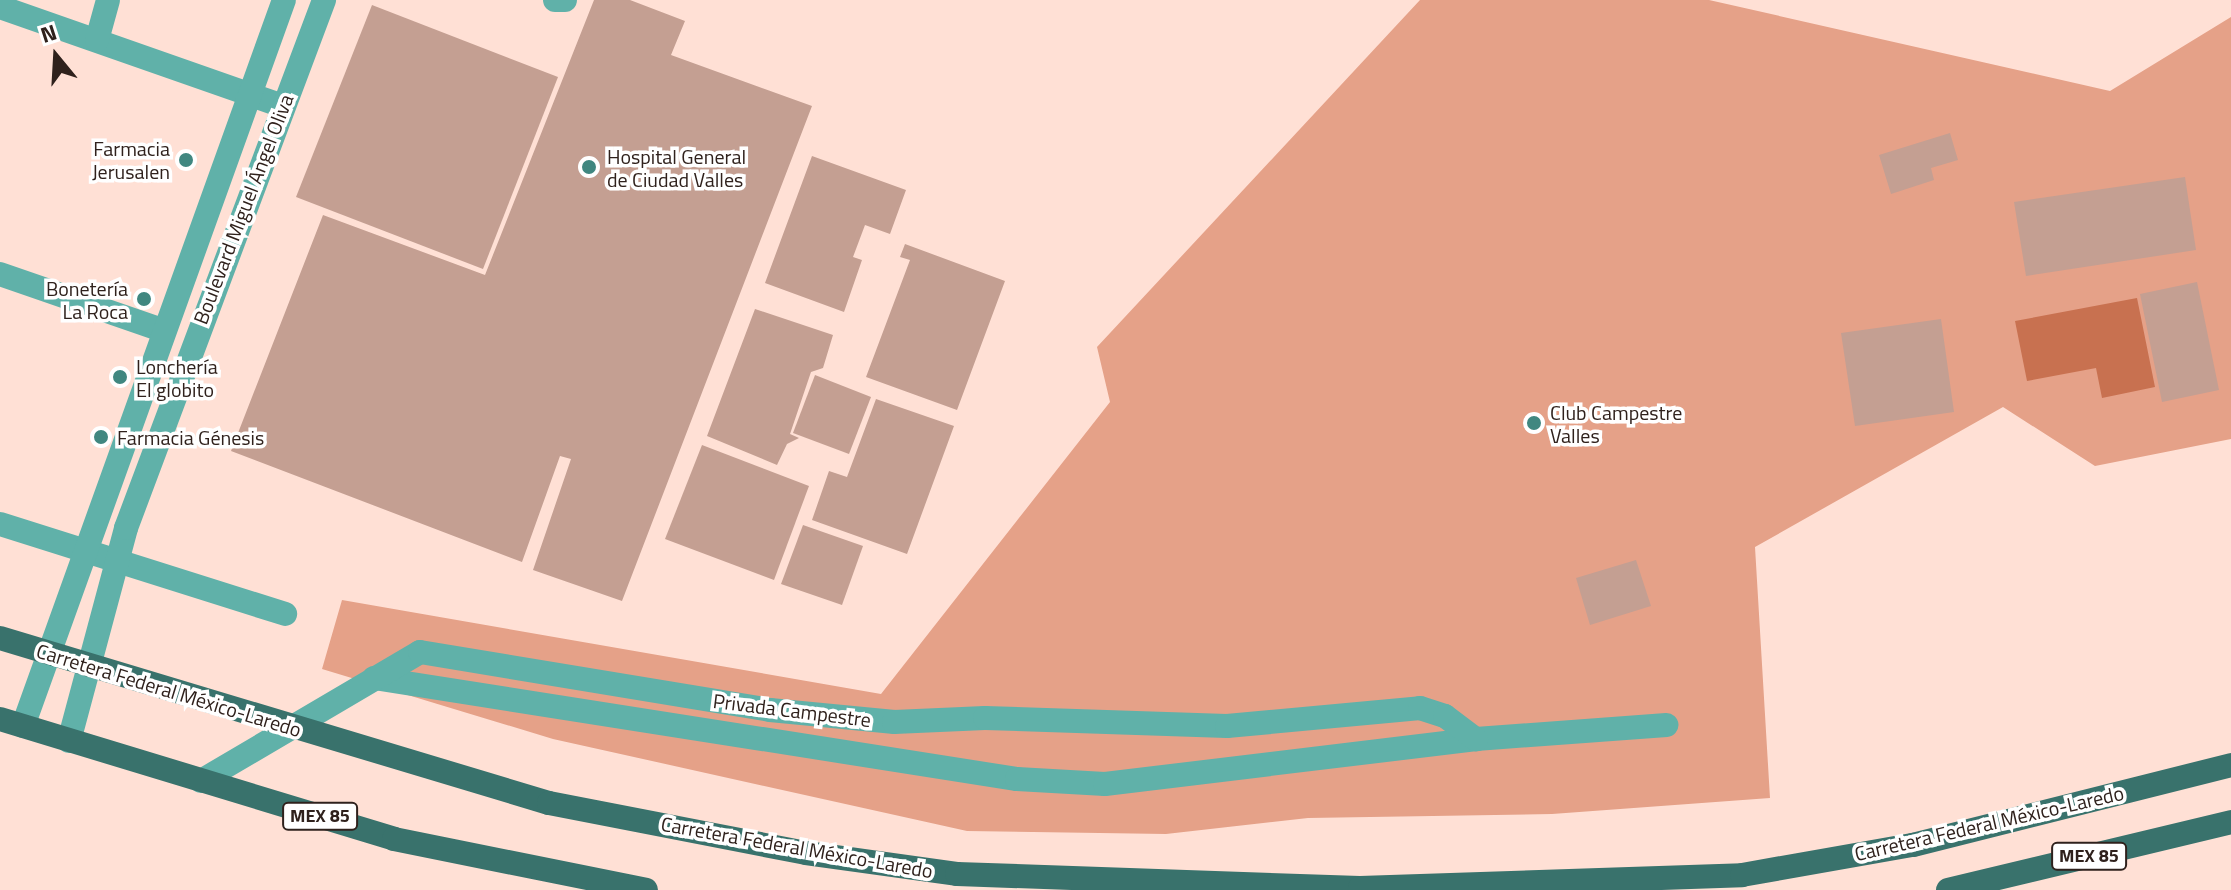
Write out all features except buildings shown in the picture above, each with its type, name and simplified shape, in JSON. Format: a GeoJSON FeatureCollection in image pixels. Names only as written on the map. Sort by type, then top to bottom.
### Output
{"type":"FeatureCollection","features":[{"type":"Feature","properties":{"kind":"main road","name":"Carretera Federal México-Laredo"},"geometry":{"type":"LineString","coordinates":[[0,638],[549,803],[806,853],[957,874],[1360,888],[1742,875],[1913,845],[2231,765]]}},
{"type":"Feature","properties":{"kind":"main road","name":"MEX 85"},"geometry":{"type":"LineString","coordinates":[[11,723],[394,839],[646,890]]}},
{"type":"Feature","properties":{"kind":"main road","name":"MEX 85"},"geometry":{"type":"LineString","coordinates":[[1948,890],[2231,822]]}},
{"type":"Feature","properties":{"kind":"street"},"geometry":{"type":"LineString","coordinates":[[97,40],[108,0]]}},
{"type":"Feature","properties":{"kind":"street","name":"Boulevard Miguel Ángel Oliva"},"geometry":{"type":"LineString","coordinates":[[11,723],[50,654],[83,550],[247,92],[284,0]]}},
{"type":"Feature","properties":{"kind":"street","name":"Boulevard Miguel Ángel Oliva"},"geometry":{"type":"LineString","coordinates":[[69,741],[92,666],[117,562],[324,0]]}},
{"type":"Feature","properties":{"kind":"street"},"geometry":{"type":"LineString","coordinates":[[555,0],[565,0]]}},
{"type":"Feature","properties":{"kind":"street"},"geometry":{"type":"LineString","coordinates":[[0,7],[283,106]]}},
{"type":"Feature","properties":{"kind":"street"},"geometry":{"type":"LineString","coordinates":[[0,274],[162,330]]}},
{"type":"Feature","properties":{"kind":"street"},"geometry":{"type":"LineString","coordinates":[[0,524],[285,614]]}},
{"type":"Feature","properties":{"kind":"street","name":"Privada Campestre"},"geometry":{"type":"LineString","coordinates":[[201,781],[286,725],[420,652],[770,710],[894,722],[985,718],[1227,726],[1420,708],[1445,716],[1476,739]]}},
{"type":"Feature","properties":{"kind":"street"},"geometry":{"type":"LineString","coordinates":[[374,678],[1061,781],[1105,784],[1476,739],[1666,725]]}},
{"type":"Feature","properties":{"kind":"shaded area","name":"Club Campestre Valles"},"geometry":{"type":"Polygon","coordinates":[[[1420,0],[1709,0],[2110,91],[2231,17],[2231,439],[2095,466],[2003,407],[1755,547],[1770,798],[1552,814],[1308,818],[1166,834],[967,831],[553,739],[322,669],[342,600],[881,694],[1110,402],[1097,347],[1420,0]]]}},
{"type":"Feature","properties":{"kind":"shaded area"},"geometry":{"type":"Polygon","coordinates":[[[2137,298],[2155,387],[2102,398],[2096,368],[2027,381],[2015,321],[2137,298]]]}},
{"type":"Feature","properties":{"kind":"place","name":"Farmacia Jerusalen"},"geometry":{"type":"Point","coordinates":[186,160]}},
{"type":"Feature","properties":{"kind":"place","name":"Hospital General de Ciudad Valles"},"geometry":{"type":"Point","coordinates":[589,167]}},
{"type":"Feature","properties":{"kind":"place","name":"Bonetería La Roca"},"geometry":{"type":"Point","coordinates":[144,299]}},
{"type":"Feature","properties":{"kind":"place","name":"Lonchería El globito"},"geometry":{"type":"Point","coordinates":[120,377]}},
{"type":"Feature","properties":{"kind":"place","name":"Club Campestre Valles"},"geometry":{"type":"Point","coordinates":[1534,423]}},
{"type":"Feature","properties":{"kind":"place","name":"Farmacia Génesis"},"geometry":{"type":"Point","coordinates":[101,437]}}]}
